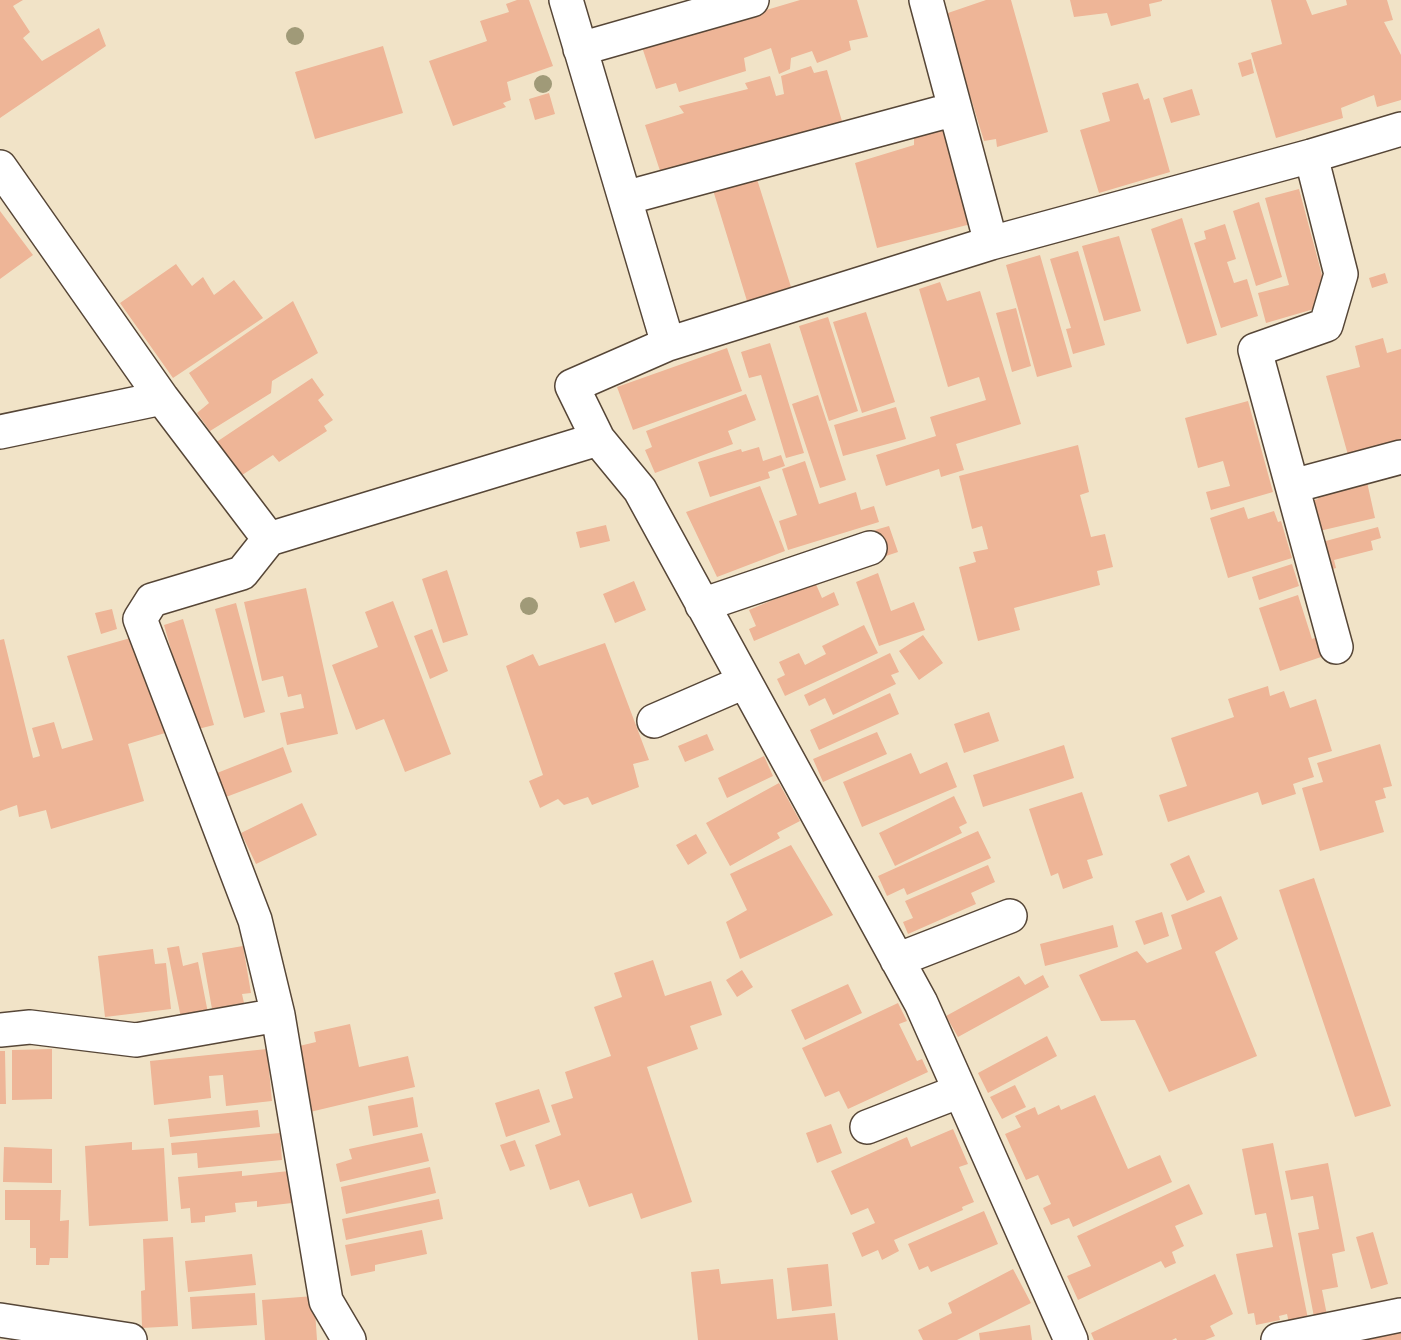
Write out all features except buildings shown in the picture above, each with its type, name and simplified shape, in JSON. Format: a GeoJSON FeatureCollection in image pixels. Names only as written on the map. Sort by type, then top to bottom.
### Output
{"type":"FeatureCollection","features":[{"type":"Feature","properties":{"kind":"street"},"geometry":{"type":"LineString","coordinates":[[566,0],[668,344]]}},
{"type":"Feature","properties":{"kind":"street"},"geometry":{"type":"LineString","coordinates":[[580,49],[752,0]]}},
{"type":"Feature","properties":{"kind":"street"},"geometry":{"type":"LineString","coordinates":[[926,0],[992,243]]}},
{"type":"Feature","properties":{"kind":"street"},"geometry":{"type":"LineString","coordinates":[[625,198],[955,109]]}},
{"type":"Feature","properties":{"kind":"street"},"geometry":{"type":"LineString","coordinates":[[1071,1340],[921,1003],[640,490],[598,440],[572,386],[668,344],[992,243],[1311,156],[1401,129]]}},
{"type":"Feature","properties":{"kind":"street"},"geometry":{"type":"LineString","coordinates":[[1311,156],[1341,273],[1326,325],[1255,350],[1335,647]]}},
{"type":"Feature","properties":{"kind":"street"},"geometry":{"type":"LineString","coordinates":[[0,167],[162,398],[269,539]]}},
{"type":"Feature","properties":{"kind":"street"},"geometry":{"type":"LineString","coordinates":[[0,432],[162,398]]}},
{"type":"Feature","properties":{"kind":"street"},"geometry":{"type":"LineString","coordinates":[[349,1340],[326,1300],[278,1015],[255,920],[140,620],[152,600],[242,573],[269,539],[598,440]]}},
{"type":"Feature","properties":{"kind":"street"},"geometry":{"type":"LineString","coordinates":[[1293,486],[1401,457]]}},
{"type":"Feature","properties":{"kind":"street"},"geometry":{"type":"LineString","coordinates":[[702,605],[870,548]]}},
{"type":"Feature","properties":{"kind":"street"},"geometry":{"type":"LineString","coordinates":[[654,721],[744,682]]}},
{"type":"Feature","properties":{"kind":"street"},"geometry":{"type":"LineString","coordinates":[[897,960],[1010,916]]}},
{"type":"Feature","properties":{"kind":"street"},"geometry":{"type":"LineString","coordinates":[[0,1030],[30,1027],[136,1040],[278,1015]]}},
{"type":"Feature","properties":{"kind":"street"},"geometry":{"type":"LineString","coordinates":[[867,1127],[960,1091]]}},
{"type":"Feature","properties":{"kind":"street"},"geometry":{"type":"LineString","coordinates":[[1278,1340],[1401,1315]]}},
{"type":"Feature","properties":{"kind":"street"},"geometry":{"type":"LineString","coordinates":[[0,1320],[81,1336],[130,1340]]}}]}
